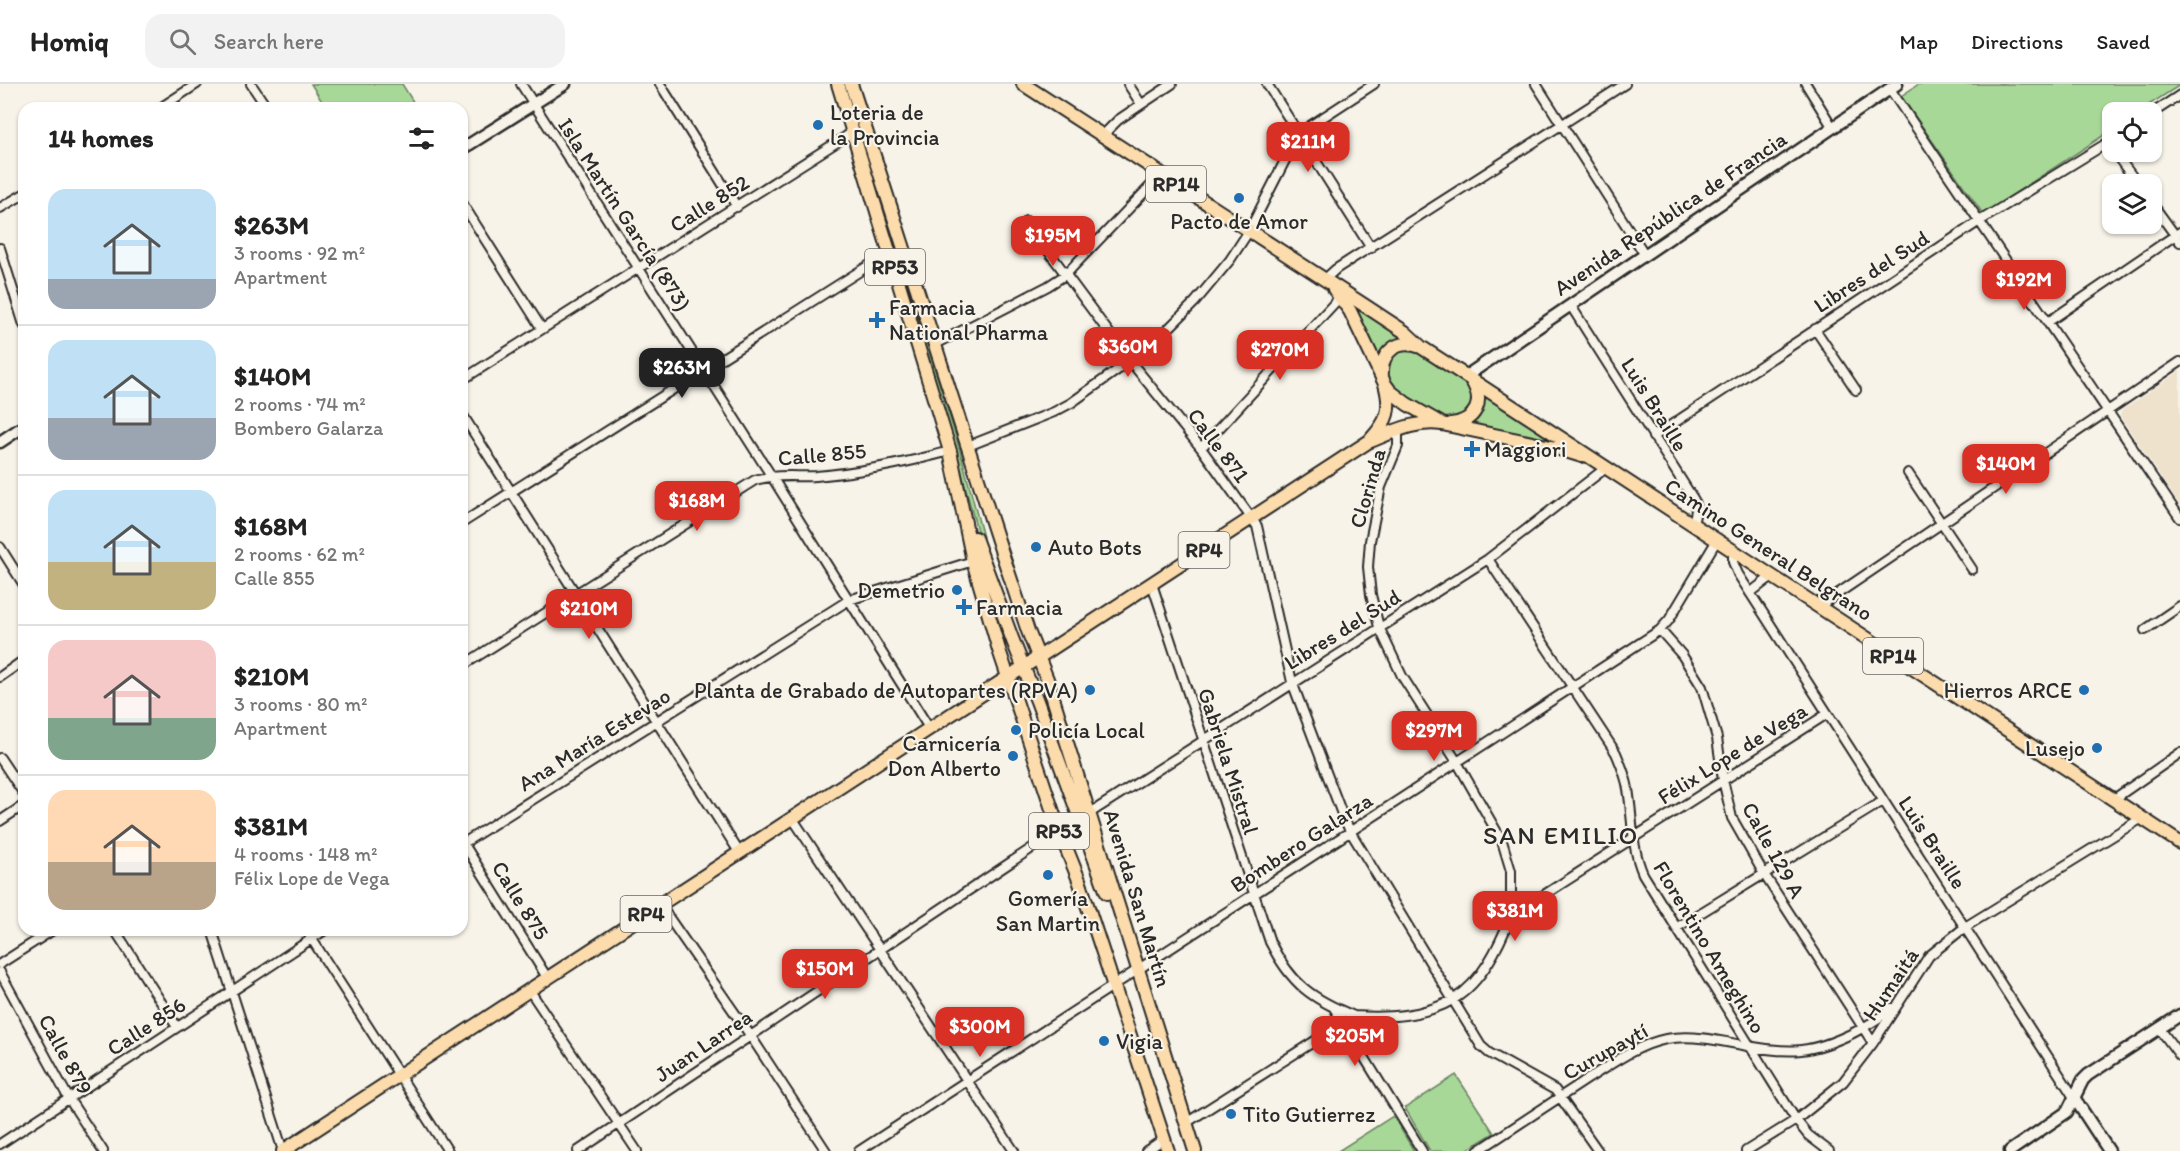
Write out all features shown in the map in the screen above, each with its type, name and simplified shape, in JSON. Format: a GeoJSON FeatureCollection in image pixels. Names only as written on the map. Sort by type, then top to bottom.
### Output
{"type":"FeatureCollection","features":[{"type":"Feature","properties":{"kind":"main road"},"geometry":{"type":"LineString","coordinates":[[468,145],[565,84]]}},
{"type":"Feature","properties":{"kind":"main road","name":"RP53"},"geometry":{"type":"LineString","coordinates":[[838,84],[891,253],[978,548],[1037,701],[1107,894],[1132,949]]}},
{"type":"Feature","properties":{"kind":"main road","name":"RP53"},"geometry":{"type":"LineString","coordinates":[[851,84],[934,345],[1028,631],[1039,658]]}},
{"type":"Feature","properties":{"kind":"main road","name":"Camino General Belgrano"},"geometry":{"type":"LineString","coordinates":[[1023,84],[1405,332],[1421,346],[1469,378],[2180,843]]}},
{"type":"Feature","properties":{"kind":"main road","name":"Avenida República de Francia"},"geometry":{"type":"LineString","coordinates":[[1469,378],[1645,255],[1894,87]]}},
{"type":"Feature","properties":{"kind":"main road","name":"Camino General Belgrano"},"geometry":{"type":"LineString","coordinates":[[1327,282],[1354,319],[1390,391],[1407,404],[1446,424],[1567,451],[1607,467]]}},
{"type":"Feature","properties":{"kind":"main road","name":"RP4"},"geometry":{"type":"LineString","coordinates":[[1368,442],[1384,425],[1386,419],[1388,402],[1383,359],[1390,350],[1404,345],[1421,346]]}},
{"type":"Feature","properties":{"kind":"main road","name":"RP4"},"geometry":{"type":"LineString","coordinates":[[283,1151],[1368,442],[1423,422],[1446,424],[1466,421],[1475,410],[1478,399],[1478,392],[1469,378]]}},
{"type":"Feature","properties":{"kind":"main road"},"geometry":{"type":"LineString","coordinates":[[0,442],[18,430]]}},
{"type":"Feature","properties":{"kind":"main road","name":"RP53"},"geometry":{"type":"LineString","coordinates":[[950,451],[973,561],[1009,677],[1059,830],[1079,880],[1114,984],[1166,1145]]}},
{"type":"Feature","properties":{"kind":"main road","name":"Avenida San Martín"},"geometry":{"type":"LineString","coordinates":[[1039,658],[1195,1151]]}},
{"type":"Feature","properties":{"kind":"main road"},"geometry":{"type":"LineString","coordinates":[[2010,1151],[2061,1118],[2075,1099],[2083,1080],[2180,1015]]}},
{"type":"Feature","properties":{"kind":"main road","name":"Luis Braille"},"geometry":{"type":"LineString","coordinates":[[2075,1099],[2109,1151]]}},
{"type":"Feature","properties":{"kind":"street"},"geometry":{"type":"LineString","coordinates":[[169,102],[197,84]]}},
{"type":"Feature","properties":{"kind":"street"},"geometry":{"type":"LineString","coordinates":[[252,84],[263,102]]}},
{"type":"Feature","properties":{"kind":"street","name":"Isla Martín García (873)"},"geometry":{"type":"LineString","coordinates":[[521,84],[929,728]]}},
{"type":"Feature","properties":{"kind":"street"},"geometry":{"type":"LineString","coordinates":[[660,84],[737,207]]}},
{"type":"Feature","properties":{"kind":"street"},"geometry":{"type":"LineString","coordinates":[[1128,84],[1141,104]]}},
{"type":"Feature","properties":{"kind":"street"},"geometry":{"type":"LineString","coordinates":[[1101,136],[1118,120],[1172,84]]}},
{"type":"Feature","properties":{"kind":"street"},"geometry":{"type":"LineString","coordinates":[[1267,84],[1371,248]]}},
{"type":"Feature","properties":{"kind":"street"},"geometry":{"type":"LineString","coordinates":[[968,446],[1054,412],[1083,395],[1165,332],[1224,268],[1249,231],[1299,133],[1374,84]]}},
{"type":"Feature","properties":{"kind":"street"},"geometry":{"type":"LineString","coordinates":[[1536,84],[1645,255]]}},
{"type":"Feature","properties":{"kind":"street"},"geometry":{"type":"LineString","coordinates":[[1327,282],[1336,269],[1625,84]]}},
{"type":"Feature","properties":{"kind":"street"},"geometry":{"type":"LineString","coordinates":[[1806,84],[1833,128]]}},
{"type":"Feature","properties":{"kind":"street"},"geometry":{"type":"LineString","coordinates":[[1894,87],[1978,222],[2180,518]]}},
{"type":"Feature","properties":{"kind":"street"},"geometry":{"type":"LineString","coordinates":[[2162,107],[2180,95]]}},
{"type":"Feature","properties":{"kind":"street","name":"Calle 852"},"geometry":{"type":"LineString","coordinates":[[468,376],[853,132]]}},
{"type":"Feature","properties":{"kind":"street","name":"Libres del Sud"},"geometry":{"type":"LineString","coordinates":[[1653,437],[1978,222],[2102,151]]}},
{"type":"Feature","properties":{"kind":"street"},"geometry":{"type":"LineString","coordinates":[[934,345],[1065,275],[1161,175]]}},
{"type":"Feature","properties":{"kind":"street"},"geometry":{"type":"LineString","coordinates":[[0,208],[18,198]]}},
{"type":"Feature","properties":{"kind":"street"},"geometry":{"type":"LineString","coordinates":[[468,212],[542,329]]}},
{"type":"Feature","properties":{"kind":"street"},"geometry":{"type":"LineString","coordinates":[[2048,322],[2178,236],[2162,216]]}},
{"type":"Feature","properties":{"kind":"street","name":"Calle 871"},"geometry":{"type":"LineString","coordinates":[[1026,221],[1130,361],[1201,448],[1252,519],[1259,532],[1292,682],[1350,831],[1481,1046],[1489,1053],[1548,1086],[1560,1096]]}},
{"type":"Feature","properties":{"kind":"street"},"geometry":{"type":"LineString","coordinates":[[0,248],[18,305]]}},
{"type":"Feature","properties":{"kind":"street"},"geometry":{"type":"LineString","coordinates":[[468,520],[891,253]]}},
{"type":"Feature","properties":{"kind":"street"},"geometry":{"type":"LineString","coordinates":[[0,284],[10,279]]}},
{"type":"Feature","properties":{"kind":"street"},"geometry":{"type":"LineString","coordinates":[[1201,448],[1340,297]]}},
{"type":"Feature","properties":{"kind":"street","name":"Luis Braille"},"geometry":{"type":"LineString","coordinates":[[1571,306],[1694,500],[1696,510],[1693,525]]}},
{"type":"Feature","properties":{"kind":"street"},"geometry":{"type":"LineString","coordinates":[[1815,329],[1856,390]]}},
{"type":"Feature","properties":{"kind":"street"},"geometry":{"type":"LineString","coordinates":[[1818,607],[2180,362]]}},
{"type":"Feature","properties":{"kind":"street"},"geometry":{"type":"LineString","coordinates":[[468,424],[739,852]]}},
{"type":"Feature","properties":{"kind":"street","name":"Clorinda"},"geometry":{"type":"LineString","coordinates":[[1398,430],[1398,446],[1381,487],[1370,541],[1368,567],[1378,627],[1402,676],[1457,762],[1502,841],[1508,855],[1512,886],[1511,916]]}},
{"type":"Feature","properties":{"kind":"street","name":"Calle 855"},"geometry":{"type":"LineString","coordinates":[[468,662],[755,480],[871,469],[950,451]]}},
{"type":"Feature","properties":{"kind":"street","name":"Libres del Sud"},"geometry":{"type":"LineString","coordinates":[[1089,813],[1488,559],[1607,467]]}},
{"type":"Feature","properties":{"kind":"street"},"geometry":{"type":"LineString","coordinates":[[1908,472],[1972,569]]}},
{"type":"Feature","properties":{"kind":"street","name":"Bombero Galarza"},"geometry":{"type":"LineString","coordinates":[[859,1151],[1660,630],[1669,620],[1717,540]]}},
{"type":"Feature","properties":{"kind":"street"},"geometry":{"type":"LineString","coordinates":[[0,547],[18,576]]}},
{"type":"Feature","properties":{"kind":"street","name":"Luis Braille"},"geometry":{"type":"LineString","coordinates":[[1733,550],[1733,562],[1750,593],[2075,1099]]}},
{"type":"Feature","properties":{"kind":"street","name":"Florentino Ameghino"},"geometry":{"type":"LineString","coordinates":[[1488,559],[1574,686],[1616,753],[1624,773],[1632,838],[1638,865],[1643,874],[1796,1120],[1808,1135],[1829,1151]]}},
{"type":"Feature","properties":{"kind":"street","name":"Ana María Estevao"},"geometry":{"type":"LineString","coordinates":[[468,840],[849,600],[973,561]]}},
{"type":"Feature","properties":{"kind":"street"},"geometry":{"type":"LineString","coordinates":[[1750,593],[1772,576]]}},
{"type":"Feature","properties":{"kind":"street","name":"Gabriela Mistral"},"geometry":{"type":"LineString","coordinates":[[1152,584],[1270,942],[1280,962],[1294,980],[1311,995],[1354,1016]]}},
{"type":"Feature","properties":{"kind":"street"},"geometry":{"type":"LineString","coordinates":[[2145,630],[2180,606]]}},
{"type":"Feature","properties":{"kind":"street","name":"Calle 129 A"},"geometry":{"type":"LineString","coordinates":[[1660,630],[1682,655],[1702,687],[1717,738],[1723,780],[1732,818],[1764,874],[1873,1043]]}},
{"type":"Feature","properties":{"kind":"street"},"geometry":{"type":"LineString","coordinates":[[0,677],[18,664]]}},
{"type":"Feature","properties":{"kind":"street","name":"Félix Lope de Vega"},"geometry":{"type":"LineString","coordinates":[[1511,916],[1827,714]]}},
{"type":"Feature","properties":{"kind":"street"},"geometry":{"type":"LineString","coordinates":[[2114,799],[2180,753]]}},
{"type":"Feature","properties":{"kind":"street"},"geometry":{"type":"LineString","coordinates":[[0,758],[18,785]]}},
{"type":"Feature","properties":{"kind":"street"},"geometry":{"type":"LineString","coordinates":[[1677,928],[1883,801]]}},
{"type":"Feature","properties":{"kind":"street"},"geometry":{"type":"LineString","coordinates":[[0,821],[18,809]]}},
{"type":"Feature","properties":{"kind":"street","name":"Humaitá"},"geometry":{"type":"LineString","coordinates":[[1746,1151],[1796,1120],[1843,1082],[1857,1067],[1929,956],[1965,927],[2142,818]]}},
{"type":"Feature","properties":{"kind":"street"},"geometry":{"type":"LineString","coordinates":[[793,819],[878,950],[1014,1151]]}},
{"type":"Feature","properties":{"kind":"street","name":"Juan Larrea"},"geometry":{"type":"LineString","coordinates":[[578,1151],[1059,830]]}},
{"type":"Feature","properties":{"kind":"street","name":"Calle 875"},"geometry":{"type":"LineString","coordinates":[[468,851],[548,979]]}},
{"type":"Feature","properties":{"kind":"street"},"geometry":{"type":"LineString","coordinates":[[660,905],[750,1035],[826,1151]]}},
{"type":"Feature","properties":{"kind":"street"},"geometry":{"type":"LineString","coordinates":[[1186,1123],[1354,1016],[1383,1018],[1406,1016],[1454,999],[1472,983],[1488,963],[1511,916]]}},
{"type":"Feature","properties":{"kind":"street"},"geometry":{"type":"LineString","coordinates":[[0,964],[44,936]]}},
{"type":"Feature","properties":{"kind":"street"},"geometry":{"type":"LineString","coordinates":[[119,936],[177,1027]]}},
{"type":"Feature","properties":{"kind":"street"},"geometry":{"type":"LineString","coordinates":[[214,936],[283,1151]]}},
{"type":"Feature","properties":{"kind":"street"},"geometry":{"type":"LineString","coordinates":[[310,936],[448,1151]]}},
{"type":"Feature","properties":{"kind":"street"},"geometry":{"type":"LineString","coordinates":[[312,939],[316,936]]}},
{"type":"Feature","properties":{"kind":"street","name":"Calle 856"},"geometry":{"type":"LineString","coordinates":[[0,1144],[312,939]]}},
{"type":"Feature","properties":{"kind":"street","name":"Calle 879"},"geometry":{"type":"LineString","coordinates":[[0,972],[69,1099],[103,1151]]}},
{"type":"Feature","properties":{"kind":"street"},"geometry":{"type":"LineString","coordinates":[[530,991],[637,1151]]}},
{"type":"Feature","properties":{"kind":"street","name":"Curupaytí"},"geometry":{"type":"LineString","coordinates":[[1478,1151],[1560,1096],[1635,1050],[1656,1041],[1680,1037],[1697,1038],[1779,1051],[1808,1050],[1833,1042],[1862,1028],[1897,1003]]}},
{"type":"Feature","properties":{"kind":"street"},"geometry":{"type":"LineString","coordinates":[[1334,1008],[1422,1151]]}},
{"type":"Feature","properties":{"kind":"street"},"geometry":{"type":"LineString","coordinates":[[2160,1029],[2180,1056]]}},
{"type":"Feature","properties":{"kind":"street"},"geometry":{"type":"LineString","coordinates":[[1560,1096],[1598,1151]]}},
{"type":"Feature","properties":{"kind":"street"},"geometry":{"type":"LineString","coordinates":[[1146,1151],[1166,1145]]}},
{"type":"Feature","properties":{"kind":"shaded area"},"geometry":{"type":"Polygon","coordinates":[[[2180,371],[2180,506],[2120,416],[2122,410],[2180,371]]]}},
{"type":"Feature","properties":{"kind":"green space"},"geometry":{"type":"Polygon","coordinates":[[[311,84],[402,84],[413,102],[322,102],[311,84]]]}},
{"type":"Feature","properties":{"kind":"green space"},"geometry":{"type":"Polygon","coordinates":[[[841,84],[846,84],[861,130],[959,447],[983,537],[982,542],[980,542],[956,451],[841,84]]]}},
{"type":"Feature","properties":{"kind":"green space"},"geometry":{"type":"Polygon","coordinates":[[[1919,84],[2180,84],[2154,102],[2102,102],[2102,137],[1983,214],[1901,96],[1919,84]]]}},
{"type":"Feature","properties":{"kind":"green space"},"geometry":{"type":"Polygon","coordinates":[[[1358,307],[1404,338],[1381,359],[1356,312],[1355,309],[1358,307]]]}},
{"type":"Feature","properties":{"kind":"green space"},"geometry":{"type":"Polygon","coordinates":[[[1413,350],[1469,384],[1473,389],[1471,408],[1454,421],[1420,407],[1397,390],[1386,371],[1389,361],[1400,352],[1413,350]]]}},
{"type":"Feature","properties":{"kind":"green space"},"geometry":{"type":"Polygon","coordinates":[[[1483,393],[1547,437],[1544,441],[1466,425],[1483,393]]]}},
{"type":"Feature","properties":{"kind":"green space"},"geometry":{"type":"Polygon","coordinates":[[[1456,1075],[1494,1133],[1465,1151],[1430,1151],[1405,1108],[1456,1075]]]}},
{"type":"Feature","properties":{"kind":"green space"},"geometry":{"type":"Polygon","coordinates":[[[1393,1116],[1414,1151],[1338,1151],[1393,1116]]]}},
{"type":"Feature","properties":{"kind":"place","name":"Loteria de la Provincia"},"geometry":{"type":"Point","coordinates":[818,125]}},
{"type":"Feature","properties":{"kind":"place","name":"Pacto de Amor"},"geometry":{"type":"Point","coordinates":[1239,198]}},
{"type":"Feature","properties":{"kind":"place","name":"Farmacia National Pharma"},"geometry":{"type":"Point","coordinates":[877,320]}},
{"type":"Feature","properties":{"kind":"place","name":"Maggiori"},"geometry":{"type":"Point","coordinates":[1472,449]}},
{"type":"Feature","properties":{"kind":"place","name":"Auto Bots"},"geometry":{"type":"Point","coordinates":[1036,547]}},
{"type":"Feature","properties":{"kind":"place","name":"Demetrio"},"geometry":{"type":"Point","coordinates":[957,590]}},
{"type":"Feature","properties":{"kind":"place","name":"Farmacia"},"geometry":{"type":"Point","coordinates":[964,607]}},
{"type":"Feature","properties":{"kind":"place","name":"Planta de Grabado de Autopartes (RPVA)"},"geometry":{"type":"Point","coordinates":[1090,690]}},
{"type":"Feature","properties":{"kind":"place","name":"Hierros ARCE"},"geometry":{"type":"Point","coordinates":[2084,690]}},
{"type":"Feature","properties":{"kind":"place","name":"Policía Local"},"geometry":{"type":"Point","coordinates":[1016,730]}},
{"type":"Feature","properties":{"kind":"place","name":"Lusejo"},"geometry":{"type":"Point","coordinates":[2097,748]}},
{"type":"Feature","properties":{"kind":"place","name":"Carnicería Don Alberto"},"geometry":{"type":"Point","coordinates":[1013,756]}},
{"type":"Feature","properties":{"kind":"place","name":"Gomería San Martin"},"geometry":{"type":"Point","coordinates":[1048,875]}},
{"type":"Feature","properties":{"kind":"place","name":"Vigia"},"geometry":{"type":"Point","coordinates":[1104,1041]}},
{"type":"Feature","properties":{"kind":"place","name":"Tito Gutierrez"},"geometry":{"type":"Point","coordinates":[1231,1114]}},
{"type":"Feature","properties":{"kind":"district","name":"SAN EMILIO"},"geometry":{"type":"Point","coordinates":[1561,835]}}]}
